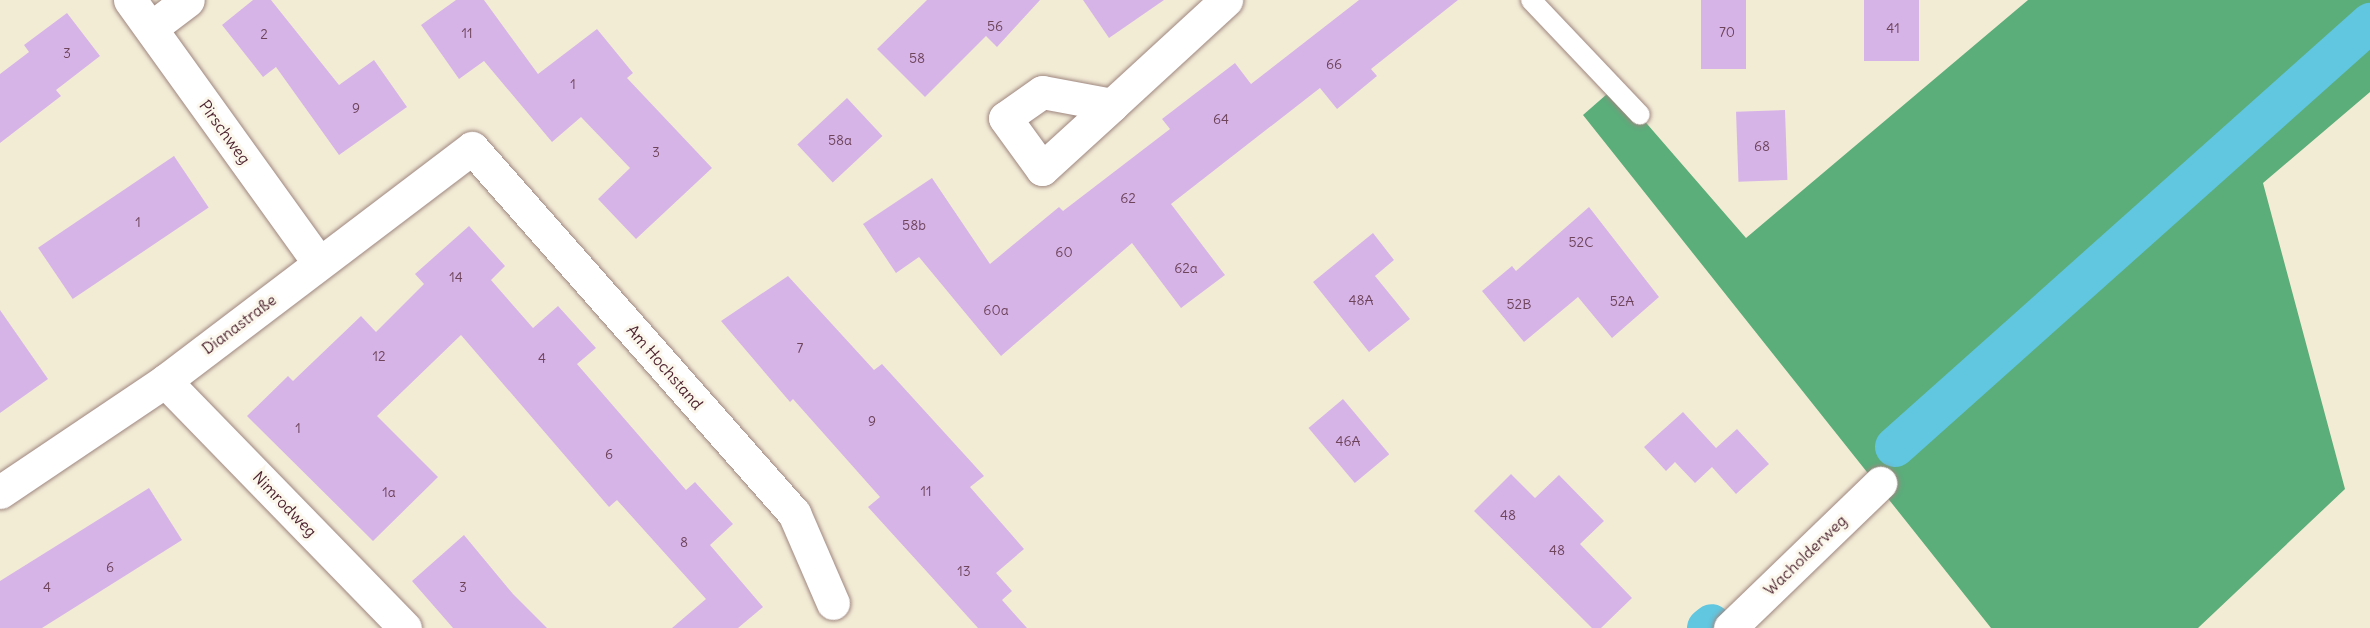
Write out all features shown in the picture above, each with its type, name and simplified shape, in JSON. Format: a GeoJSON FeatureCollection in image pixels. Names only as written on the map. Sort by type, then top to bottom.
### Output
{"type":"FeatureCollection","features":[{"type":"Feature","properties":{"kind":"street","name":"Pirschweg"},"geometry":{"type":"LineString","coordinates":[[130,0],[319,263]]}},
{"type":"Feature","properties":{"kind":"street"},"geometry":{"type":"LineString","coordinates":[[151,28],[188,0]]}},
{"type":"Feature","properties":{"kind":"street"},"geometry":{"type":"LineString","coordinates":[[1112,105],[1226,0]]}},
{"type":"Feature","properties":{"kind":"street","name":"Dianastraße"},"geometry":{"type":"LineString","coordinates":[[0,492],[165,381],[472,148]]}},
{"type":"Feature","properties":{"kind":"street","name":"Am Hochstand"},"geometry":{"type":"LineString","coordinates":[[472,148],[794,513],[833,603]]}},
{"type":"Feature","properties":{"kind":"street","name":"Nimrodweg"},"geometry":{"type":"LineString","coordinates":[[165,381],[405,628]]}},
{"type":"Feature","properties":{"kind":"street","name":"Wacholderweg"},"geometry":{"type":"LineString","coordinates":[[1730,628],[1880,483]]}},
{"type":"Feature","properties":{"kind":"lane"},"geometry":{"type":"LineString","coordinates":[[1531,0],[1640,115]]}},
{"type":"Feature","properties":{"kind":"green space"},"geometry":{"type":"Polygon","coordinates":[[[2028,0],[2370,0],[2370,92],[2263,183],[2345,489],[2198,628],[1991,628],[1583,115],[1615,87],[1746,238],[2028,0]]]}},
{"type":"Feature","properties":{"kind":"building"},"geometry":{"type":"Polygon","coordinates":[[[253,0],[271,0],[339,85],[374,60],[407,107],[339,155],[276,67],[263,77],[222,25],[253,0]]]}},
{"type":"Feature","properties":{"kind":"building"},"geometry":{"type":"Polygon","coordinates":[[[456,0],[484,0],[538,74],[597,29],[633,73],[627,78],[712,168],[636,239],[598,199],[630,168],[581,117],[552,142],[484,61],[459,79],[421,25],[456,0]]]}},
{"type":"Feature","properties":{"kind":"building"},"geometry":{"type":"Polygon","coordinates":[[[927,0],[1040,0],[997,47],[986,36],[925,97],[877,49],[927,0]]]}},
{"type":"Feature","properties":{"kind":"building"},"geometry":{"type":"Polygon","coordinates":[[[1083,0],[1164,0],[1109,38],[1083,0]]]}},
{"type":"Feature","properties":{"kind":"building"},"geometry":{"type":"Polygon","coordinates":[[[1359,0],[1458,0],[1371,69],[1377,76],[1337,109],[1320,88],[1171,204],[1225,275],[1181,308],[1132,243],[1001,356],[919,257],[896,273],[863,224],[932,178],[990,264],[1059,207],[1063,211],[1170,129],[1162,119],[1235,63],[1251,84],[1359,0]]]}},
{"type":"Feature","properties":{"kind":"building"},"geometry":{"type":"Polygon","coordinates":[[[1701,0],[1746,0],[1746,69],[1701,69],[1701,0]]]}},
{"type":"Feature","properties":{"kind":"building"},"geometry":{"type":"Polygon","coordinates":[[[1864,0],[1919,0],[1919,61],[1864,61],[1864,0]]]}},
{"type":"Feature","properties":{"kind":"building"},"geometry":{"type":"Polygon","coordinates":[[[67,13],[100,56],[56,90],[61,96],[0,143],[0,74],[29,52],[24,45],[67,13]]]}},
{"type":"Feature","properties":{"kind":"building"},"geometry":{"type":"Polygon","coordinates":[[[847,98],[882,136],[833,182],[797,144],[847,98]]]}},
{"type":"Feature","properties":{"kind":"building"},"geometry":{"type":"Polygon","coordinates":[[[1785,110],[1787,180],[1738,182],[1736,112],[1785,110]]]}},
{"type":"Feature","properties":{"kind":"building"},"geometry":{"type":"Polygon","coordinates":[[[174,156],[209,207],[73,299],[38,248],[174,156]]]}},
{"type":"Feature","properties":{"kind":"building"},"geometry":{"type":"Polygon","coordinates":[[[1589,207],[1659,297],[1612,338],[1578,297],[1524,342],[1482,291],[1512,266],[1516,271],[1589,207]]]}},
{"type":"Feature","properties":{"kind":"building"},"geometry":{"type":"Polygon","coordinates":[[[469,226],[505,266],[491,280],[533,328],[558,306],[596,348],[577,364],[686,490],[695,482],[733,524],[710,545],[763,607],[738,628],[672,628],[706,599],[617,500],[609,507],[461,335],[377,416],[438,477],[373,541],[247,416],[288,376],[293,381],[361,316],[376,332],[424,284],[415,274],[469,226]]]}},
{"type":"Feature","properties":{"kind":"building"},"geometry":{"type":"Polygon","coordinates":[[[1373,233],[1394,260],[1375,276],[1410,319],[1369,352],[1313,282],[1373,233]]]}},
{"type":"Feature","properties":{"kind":"building"},"geometry":{"type":"Polygon","coordinates":[[[788,276],[874,370],[882,364],[984,476],[970,487],[1024,549],[996,573],[1012,591],[1002,600],[1027,628],[978,628],[868,507],[880,497],[793,399],[790,402],[721,321],[788,276]]]}},
{"type":"Feature","properties":{"kind":"building"},"geometry":{"type":"Polygon","coordinates":[[[0,310],[48,379],[0,413],[0,310]]]}},
{"type":"Feature","properties":{"kind":"building"},"geometry":{"type":"Polygon","coordinates":[[[1343,399],[1389,454],[1355,483],[1309,428],[1343,399]]]}},
{"type":"Feature","properties":{"kind":"building"},"geometry":{"type":"Polygon","coordinates":[[[1683,412],[1716,448],[1737,429],[1769,464],[1736,494],[1712,467],[1695,483],[1675,462],[1666,471],[1644,447],[1683,412]]]}},
{"type":"Feature","properties":{"kind":"building"},"geometry":{"type":"Polygon","coordinates":[[[1511,474],[1535,498],[1559,475],[1604,521],[1580,544],[1632,598],[1601,628],[1592,628],[1474,511],[1511,474]]]}},
{"type":"Feature","properties":{"kind":"building"},"geometry":{"type":"Polygon","coordinates":[[[149,488],[182,540],[42,628],[0,628],[0,581],[149,488]]]}},
{"type":"Feature","properties":{"kind":"building"},"geometry":{"type":"Polygon","coordinates":[[[464,535],[513,594],[547,628],[453,628],[412,581],[464,535]]]}},
{"type":"Feature","properties":{"kind":"waterway"},"geometry":{"type":"LineString","coordinates":[[1895,447],[2370,23]]}},
{"type":"Feature","properties":{"kind":"waterway"},"geometry":{"type":"LineString","coordinates":[[1707,628],[1712,624]]}}]}
